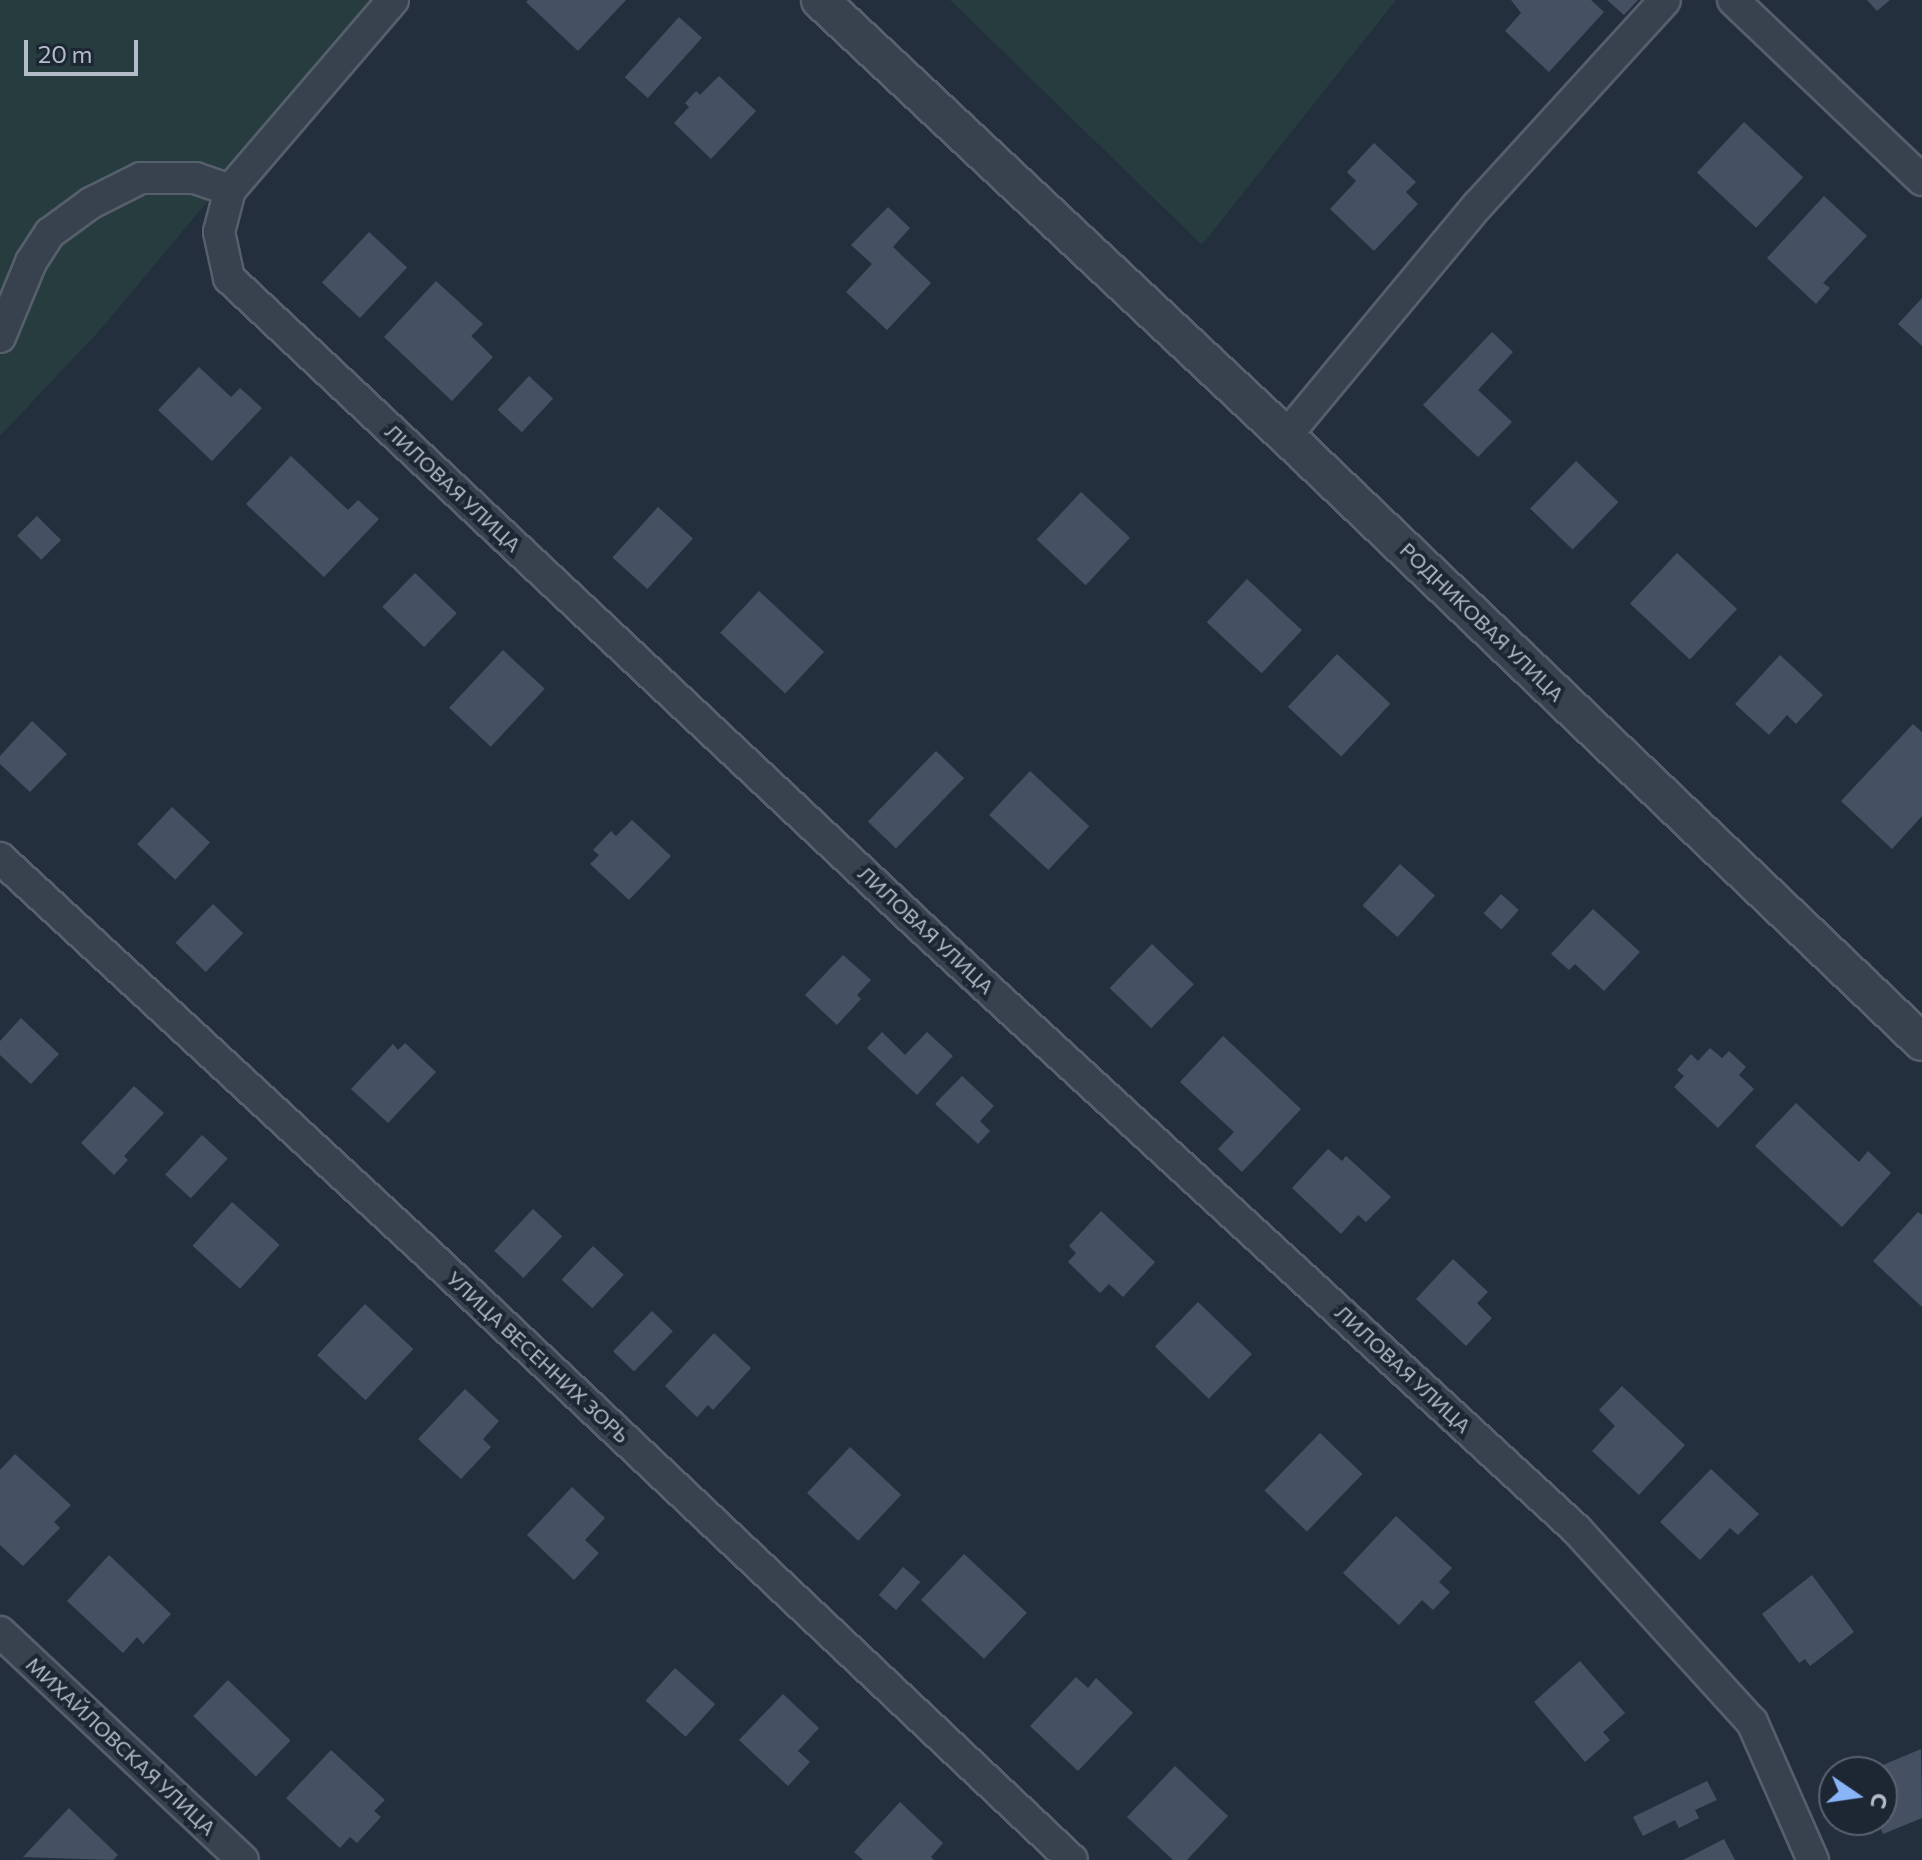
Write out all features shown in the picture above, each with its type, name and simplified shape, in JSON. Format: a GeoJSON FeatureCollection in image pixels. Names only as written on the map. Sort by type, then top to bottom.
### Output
{"type":"FeatureCollection","features":[{"type":"Feature","properties":{"kind":"street","name":"ЛИЛОВАЯ УЛИЦА"},"geometry":{"type":"LineString","coordinates":[[393,0],[230,190],[219,232],[229,278],[935,939],[1577,1530],[1752,1722],[1813,1860]]}},
{"type":"Feature","properties":{"kind":"street","name":"РОДНИКОВАЯ УЛИЦА"},"geometry":{"type":"LineString","coordinates":[[820,0],[1286,436],[1922,1042]]}},
{"type":"Feature","properties":{"kind":"street"},"geometry":{"type":"LineString","coordinates":[[1286,436],[1478,205],[1665,0]]}},
{"type":"Feature","properties":{"kind":"street"},"geometry":{"type":"LineString","coordinates":[[1733,0],[1922,180]]}},
{"type":"Feature","properties":{"kind":"street"},"geometry":{"type":"LineString","coordinates":[[0,337],[31,262],[50,233],[91,203],[141,178],[195,178],[230,190]]}},
{"type":"Feature","properties":{"kind":"street","name":"УЛИЦА ВЕСЕННИХ ЗОРЬ"},"geometry":{"type":"LineString","coordinates":[[0,858],[421,1247],[1072,1860]]}},
{"type":"Feature","properties":{"kind":"street","name":"МИХАЙЛОВСКАЯ УЛИЦА"},"geometry":{"type":"LineString","coordinates":[[0,1632],[243,1860]]}},
{"type":"Feature","properties":{"kind":"green space"},"geometry":{"type":"Polygon","coordinates":[[[0,0],[376,0],[100,330],[0,436],[0,0]]]}},
{"type":"Feature","properties":{"kind":"green space"},"geometry":{"type":"Polygon","coordinates":[[[950,0],[1396,0],[1202,245],[950,0]]]}},
{"type":"Feature","properties":{"kind":"building"},"geometry":{"type":"Polygon","coordinates":[[[626,0],[578,51],[526,2],[626,0]]]}},
{"type":"Feature","properties":{"kind":"building"},"geometry":{"type":"Polygon","coordinates":[[[1511,0],[1591,0],[1604,12],[1549,72],[1505,31],[1521,13],[1511,0]]]}},
{"type":"Feature","properties":{"kind":"building"},"geometry":{"type":"Polygon","coordinates":[[[1607,0],[1638,0],[1624,15],[1607,0]]]}},
{"type":"Feature","properties":{"kind":"building"},"geometry":{"type":"Polygon","coordinates":[[[1867,0],[1890,0],[1877,11],[1867,0]]]}},
{"type":"Feature","properties":{"kind":"building"},"geometry":{"type":"Polygon","coordinates":[[[679,17],[702,38],[648,98],[625,77],[679,17]]]}},
{"type":"Feature","properties":{"kind":"building"},"geometry":{"type":"Polygon","coordinates":[[[719,76],[756,111],[711,159],[674,123],[689,107],[685,103],[696,91],[700,95],[719,76]]]}},
{"type":"Feature","properties":{"kind":"building"},"geometry":{"type":"Polygon","coordinates":[[[1744,122],[1803,177],[1756,228],[1697,172],[1744,122]]]}},
{"type":"Feature","properties":{"kind":"building"},"geometry":{"type":"Polygon","coordinates":[[[1374,143],[1416,182],[1406,192],[1418,204],[1374,251],[1330,209],[1356,181],[1347,172],[1374,143]]]}},
{"type":"Feature","properties":{"kind":"building"},"geometry":{"type":"Polygon","coordinates":[[[1824,196],[1867,236],[1823,283],[1830,288],[1816,304],[1767,258],[1824,196]]]}},
{"type":"Feature","properties":{"kind":"building"},"geometry":{"type":"Polygon","coordinates":[[[888,207],[910,228],[893,247],[931,283],[887,330],[846,292],[872,264],[851,245],[888,207]]]}},
{"type":"Feature","properties":{"kind":"building"},"geometry":{"type":"Polygon","coordinates":[[[369,232],[407,267],[360,318],[322,282],[369,232]]]}},
{"type":"Feature","properties":{"kind":"building"},"geometry":{"type":"Polygon","coordinates":[[[436,281],[483,324],[471,336],[493,357],[452,401],[384,337],[436,281]]]}},
{"type":"Feature","properties":{"kind":"building"},"geometry":{"type":"Polygon","coordinates":[[[1922,298],[1922,346],[1898,324],[1922,298]]]}},
{"type":"Feature","properties":{"kind":"building"},"geometry":{"type":"Polygon","coordinates":[[[1492,332],[1513,352],[1478,390],[1512,422],[1478,457],[1423,405],[1492,332]]]}},
{"type":"Feature","properties":{"kind":"building"},"geometry":{"type":"Polygon","coordinates":[[[199,367],[231,397],[240,388],[262,408],[212,461],[158,410],[199,367]]]}},
{"type":"Feature","properties":{"kind":"building"},"geometry":{"type":"Polygon","coordinates":[[[529,376],[553,399],[522,432],[498,410],[529,376]]]}},
{"type":"Feature","properties":{"kind":"building"},"geometry":{"type":"Polygon","coordinates":[[[291,456],[348,510],[358,500],[379,519],[324,577],[246,504],[291,456]]]}},
{"type":"Feature","properties":{"kind":"building"},"geometry":{"type":"Polygon","coordinates":[[[1576,461],[1618,502],[1573,549],[1530,508],[1576,461]]]}},
{"type":"Feature","properties":{"kind":"building"},"geometry":{"type":"Polygon","coordinates":[[[1081,492],[1130,538],[1086,585],[1037,540],[1081,492]]]}},
{"type":"Feature","properties":{"kind":"building"},"geometry":{"type":"Polygon","coordinates":[[[658,507],[693,538],[647,589],[612,558],[658,507]]]}},
{"type":"Feature","properties":{"kind":"building"},"geometry":{"type":"Polygon","coordinates":[[[37,516],[61,540],[41,560],[17,536],[37,516]]]}},
{"type":"Feature","properties":{"kind":"building"},"geometry":{"type":"Polygon","coordinates":[[[1677,553],[1737,609],[1690,659],[1630,603],[1677,553]]]}},
{"type":"Feature","properties":{"kind":"building"},"geometry":{"type":"Polygon","coordinates":[[[415,573],[457,613],[424,647],[382,607],[415,573]]]}},
{"type":"Feature","properties":{"kind":"building"},"geometry":{"type":"Polygon","coordinates":[[[1247,579],[1302,630],[1262,673],[1207,622],[1247,579]]]}},
{"type":"Feature","properties":{"kind":"building"},"geometry":{"type":"Polygon","coordinates":[[[759,591],[824,652],[785,693],[720,633],[759,591]]]}},
{"type":"Feature","properties":{"kind":"building"},"geometry":{"type":"Polygon","coordinates":[[[503,650],[545,689],[491,747],[449,708],[503,650]]]}},
{"type":"Feature","properties":{"kind":"building"},"geometry":{"type":"Polygon","coordinates":[[[1337,654],[1390,704],[1341,756],[1288,707],[1337,654]]]}},
{"type":"Feature","properties":{"kind":"building"},"geometry":{"type":"Polygon","coordinates":[[[1780,655],[1823,695],[1796,724],[1787,715],[1769,735],[1735,704],[1780,655]]]}},
{"type":"Feature","properties":{"kind":"building"},"geometry":{"type":"Polygon","coordinates":[[[32,721],[67,754],[30,792],[0,764],[0,756],[32,721]]]}},
{"type":"Feature","properties":{"kind":"building"},"geometry":{"type":"Polygon","coordinates":[[[1913,724],[1922,732],[1922,816],[1892,849],[1841,801],[1913,724]]]}},
{"type":"Feature","properties":{"kind":"building"},"geometry":{"type":"Polygon","coordinates":[[[936,751],[964,778],[896,849],[868,821],[936,751]]]}},
{"type":"Feature","properties":{"kind":"building"},"geometry":{"type":"Polygon","coordinates":[[[1030,771],[1089,826],[1048,870],[989,815],[1030,771]]]}},
{"type":"Feature","properties":{"kind":"building"},"geometry":{"type":"Polygon","coordinates":[[[172,807],[210,842],[175,880],[137,844],[172,807]]]}},
{"type":"Feature","properties":{"kind":"building"},"geometry":{"type":"Polygon","coordinates":[[[632,820],[671,856],[629,900],[590,864],[599,855],[593,850],[611,831],[616,836],[632,820]]]}},
{"type":"Feature","properties":{"kind":"building"},"geometry":{"type":"Polygon","coordinates":[[[1400,864],[1435,895],[1397,937],[1363,906],[1400,864]]]}},
{"type":"Feature","properties":{"kind":"building"},"geometry":{"type":"Polygon","coordinates":[[[1501,894],[1519,910],[1501,929],[1484,913],[1501,894]]]}},
{"type":"Feature","properties":{"kind":"building"},"geometry":{"type":"Polygon","coordinates":[[[213,904],[243,933],[206,972],[175,943],[213,904]]]}},
{"type":"Feature","properties":{"kind":"building"},"geometry":{"type":"Polygon","coordinates":[[[1593,909],[1640,952],[1604,991],[1575,964],[1569,970],[1551,954],[1593,909]]]}},
{"type":"Feature","properties":{"kind":"building"},"geometry":{"type":"Polygon","coordinates":[[[1152,944],[1194,984],[1151,1028],[1110,988],[1152,944]]]}},
{"type":"Feature","properties":{"kind":"building"},"geometry":{"type":"Polygon","coordinates":[[[843,955],[871,980],[857,995],[861,999],[837,1025],[805,995],[843,955]]]}},
{"type":"Feature","properties":{"kind":"building"},"geometry":{"type":"Polygon","coordinates":[[[21,1018],[59,1054],[31,1084],[0,1055],[0,1041],[21,1018]]]}},
{"type":"Feature","properties":{"kind":"building"},"geometry":{"type":"Polygon","coordinates":[[[882,1032],[905,1055],[927,1032],[953,1056],[917,1095],[867,1048],[882,1032]]]}},
{"type":"Feature","properties":{"kind":"building"},"geometry":{"type":"Polygon","coordinates":[[[1223,1036],[1301,1109],[1242,1172],[1218,1149],[1234,1132],[1180,1082],[1223,1036]]]}},
{"type":"Feature","properties":{"kind":"building"},"geometry":{"type":"Polygon","coordinates":[[[405,1043],[436,1072],[388,1123],[351,1089],[393,1044],[398,1050],[405,1043]]]}},
{"type":"Feature","properties":{"kind":"building"},"geometry":{"type":"Polygon","coordinates":[[[1710,1048],[1722,1058],[1729,1051],[1746,1067],[1739,1075],[1754,1089],[1718,1128],[1674,1087],[1684,1076],[1677,1070],[1691,1054],[1698,1061],[1710,1048]]]}},
{"type":"Feature","properties":{"kind":"building"},"geometry":{"type":"Polygon","coordinates":[[[962,1076],[994,1106],[980,1121],[990,1131],[978,1144],[935,1104],[962,1076]]]}},
{"type":"Feature","properties":{"kind":"building"},"geometry":{"type":"Polygon","coordinates":[[[134,1086],[164,1113],[124,1156],[128,1160],[114,1175],[81,1143],[134,1086]]]}},
{"type":"Feature","properties":{"kind":"building"},"geometry":{"type":"Polygon","coordinates":[[[1796,1103],[1859,1162],[1868,1151],[1891,1173],[1842,1227],[1755,1146],[1796,1103]]]}},
{"type":"Feature","properties":{"kind":"building"},"geometry":{"type":"Polygon","coordinates":[[[202,1135],[228,1159],[191,1198],[165,1174],[202,1135]]]}},
{"type":"Feature","properties":{"kind":"building"},"geometry":{"type":"Polygon","coordinates":[[[1328,1149],[1342,1161],[1346,1156],[1391,1197],[1366,1222],[1358,1215],[1341,1234],[1292,1188],[1328,1149]]]}},
{"type":"Feature","properties":{"kind":"building"},"geometry":{"type":"Polygon","coordinates":[[[232,1202],[280,1245],[240,1289],[193,1246],[232,1202]]]}},
{"type":"Feature","properties":{"kind":"building"},"geometry":{"type":"Polygon","coordinates":[[[533,1209],[562,1236],[523,1278],[494,1251],[533,1209]]]}},
{"type":"Feature","properties":{"kind":"building"},"geometry":{"type":"Polygon","coordinates":[[[1101,1211],[1155,1262],[1123,1297],[1109,1284],[1100,1293],[1068,1262],[1076,1253],[1069,1246],[1101,1211]]]}},
{"type":"Feature","properties":{"kind":"building"},"geometry":{"type":"Polygon","coordinates":[[[1918,1212],[1922,1215],[1922,1307],[1873,1261],[1918,1212]]]}},
{"type":"Feature","properties":{"kind":"building"},"geometry":{"type":"Polygon","coordinates":[[[593,1246],[624,1275],[592,1308],[562,1280],[593,1246]]]}},
{"type":"Feature","properties":{"kind":"building"},"geometry":{"type":"Polygon","coordinates":[[[1453,1259],[1488,1292],[1477,1303],[1492,1318],[1466,1346],[1416,1299],[1453,1259]]]}},
{"type":"Feature","properties":{"kind":"building"},"geometry":{"type":"Polygon","coordinates":[[[1198,1302],[1252,1354],[1209,1399],[1155,1347],[1198,1302]]]}},
{"type":"Feature","properties":{"kind":"building"},"geometry":{"type":"Polygon","coordinates":[[[365,1304],[413,1349],[366,1400],[317,1355],[365,1304]]]}},
{"type":"Feature","properties":{"kind":"building"},"geometry":{"type":"Polygon","coordinates":[[[652,1311],[673,1331],[634,1371],[613,1351],[652,1311]]]}},
{"type":"Feature","properties":{"kind":"building"},"geometry":{"type":"Polygon","coordinates":[[[714,1333],[751,1368],[713,1410],[708,1405],[697,1417],[665,1386],[714,1333]]]}},
{"type":"Feature","properties":{"kind":"building"},"geometry":{"type":"Polygon","coordinates":[[[1622,1386],[1685,1445],[1639,1495],[1592,1451],[1615,1426],[1599,1410],[1622,1386]]]}},
{"type":"Feature","properties":{"kind":"building"},"geometry":{"type":"Polygon","coordinates":[[[465,1389],[499,1421],[483,1439],[491,1447],[461,1479],[418,1439],[465,1389]]]}},
{"type":"Feature","properties":{"kind":"building"},"geometry":{"type":"Polygon","coordinates":[[[1320,1433],[1362,1474],[1307,1532],[1264,1491],[1320,1433]]]}},
{"type":"Feature","properties":{"kind":"building"},"geometry":{"type":"Polygon","coordinates":[[[850,1447],[901,1495],[858,1541],[807,1493],[850,1447]]]}},
{"type":"Feature","properties":{"kind":"building"},"geometry":{"type":"Polygon","coordinates":[[[15,1454],[71,1505],[54,1522],[60,1528],[23,1566],[0,1545],[0,1470],[15,1454]]]}},
{"type":"Feature","properties":{"kind":"building"},"geometry":{"type":"Polygon","coordinates":[[[1711,1469],[1759,1514],[1738,1535],[1730,1528],[1700,1560],[1660,1522],[1711,1469]]]}},
{"type":"Feature","properties":{"kind":"building"},"geometry":{"type":"Polygon","coordinates":[[[572,1487],[605,1518],[585,1540],[599,1553],[574,1580],[527,1535],[572,1487]]]}},
{"type":"Feature","properties":{"kind":"building"},"geometry":{"type":"Polygon","coordinates":[[[1396,1516],[1452,1568],[1439,1582],[1450,1592],[1433,1610],[1422,1600],[1399,1625],[1343,1573],[1396,1516]]]}},
{"type":"Feature","properties":{"kind":"building"},"geometry":{"type":"Polygon","coordinates":[[[964,1554],[1027,1613],[984,1659],[921,1600],[964,1554]]]}},
{"type":"Feature","properties":{"kind":"building"},"geometry":{"type":"Polygon","coordinates":[[[109,1555],[171,1614],[143,1644],[137,1637],[123,1653],[67,1601],[109,1555]]]}},
{"type":"Feature","properties":{"kind":"building"},"geometry":{"type":"Polygon","coordinates":[[[903,1567],[920,1582],[896,1610],[879,1595],[903,1567]]]}},
{"type":"Feature","properties":{"kind":"building"},"geometry":{"type":"Polygon","coordinates":[[[1812,1575],[1854,1632],[1810,1666],[1805,1659],[1799,1663],[1762,1614],[1812,1575]]]}},
{"type":"Feature","properties":{"kind":"building"},"geometry":{"type":"Polygon","coordinates":[[[1580,1661],[1625,1713],[1603,1732],[1610,1740],[1585,1762],[1534,1702],[1580,1661]]]}},
{"type":"Feature","properties":{"kind":"building"},"geometry":{"type":"Polygon","coordinates":[[[675,1668],[715,1704],[686,1737],[646,1701],[675,1668]]]}},
{"type":"Feature","properties":{"kind":"building"},"geometry":{"type":"Polygon","coordinates":[[[1076,1677],[1088,1688],[1096,1678],[1133,1713],[1078,1771],[1030,1726],[1076,1677]]]}},
{"type":"Feature","properties":{"kind":"building"},"geometry":{"type":"Polygon","coordinates":[[[228,1680],[291,1740],[256,1776],[193,1716],[228,1680]]]}},
{"type":"Feature","properties":{"kind":"building"},"geometry":{"type":"Polygon","coordinates":[[[783,1694],[819,1728],[798,1751],[810,1762],[788,1786],[739,1740],[783,1694]]]}},
{"type":"Feature","properties":{"kind":"building"},"geometry":{"type":"Polygon","coordinates":[[[1921,1749],[1922,1818],[1898,1828],[1898,1759],[1921,1749]]]}},
{"type":"Feature","properties":{"kind":"building"},"geometry":{"type":"Polygon","coordinates":[[[331,1750],[385,1800],[374,1811],[381,1817],[357,1843],[350,1837],[340,1848],[286,1798],[331,1750]]]}},
{"type":"Feature","properties":{"kind":"building"},"geometry":{"type":"Polygon","coordinates":[[[1175,1766],[1228,1816],[1187,1860],[1173,1860],[1127,1817],[1175,1766]]]}},
{"type":"Feature","properties":{"kind":"building"},"geometry":{"type":"Polygon","coordinates":[[[1707,1781],[1717,1800],[1695,1810],[1699,1818],[1679,1828],[1675,1820],[1643,1836],[1633,1817],[1707,1781]]]}},
{"type":"Feature","properties":{"kind":"building"},"geometry":{"type":"Polygon","coordinates":[[[900,1802],[943,1843],[931,1857],[934,1860],[863,1860],[854,1852],[900,1802]]]}},
{"type":"Feature","properties":{"kind":"building"},"geometry":{"type":"Polygon","coordinates":[[[69,1808],[118,1855],[113,1860],[23,1857],[69,1808]]]}},
{"type":"Feature","properties":{"kind":"building"},"geometry":{"type":"Polygon","coordinates":[[[1724,1839],[1735,1860],[1683,1860],[1724,1839]]]}}]}
